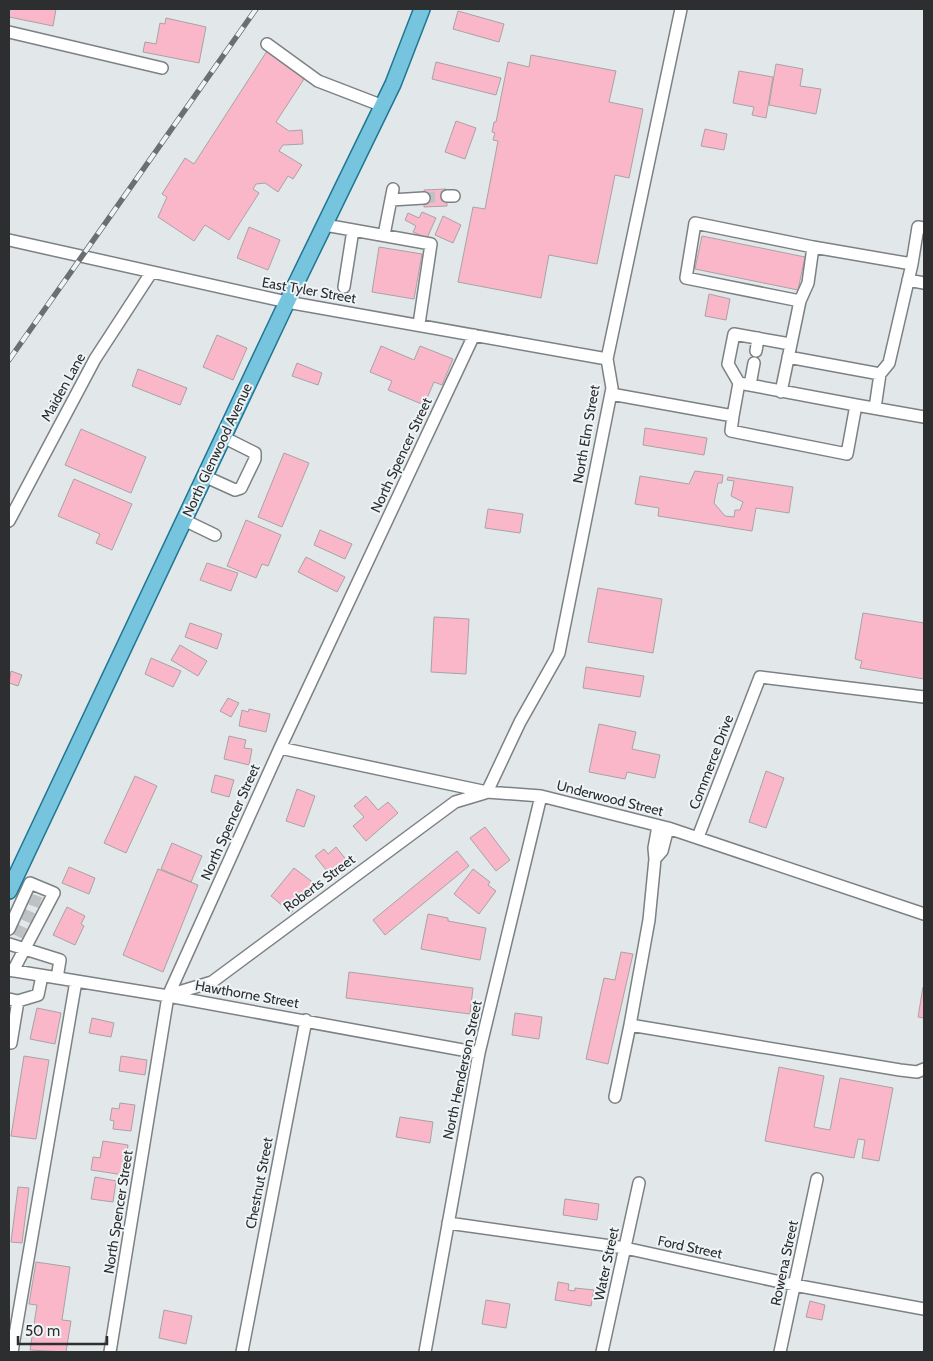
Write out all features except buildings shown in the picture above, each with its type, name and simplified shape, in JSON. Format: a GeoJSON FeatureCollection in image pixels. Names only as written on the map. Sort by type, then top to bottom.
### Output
{"type":"FeatureCollection","features":[{"type":"Feature","properties":{"kind":"main road","name":"North Glenwood Avenue"},"geometry":{"type":"LineString","coordinates":[[11,886],[204,476],[383,106],[422,9]]}},
{"type":"Feature","properties":{"kind":"street","name":"North Elm Street"},"geometry":{"type":"LineString","coordinates":[[487,792],[520,722],[559,653],[612,388],[606,359],[681,9]]}},
{"type":"Feature","properties":{"kind":"street"},"geometry":{"type":"LineString","coordinates":[[9,32],[162,68]]}},
{"type":"Feature","properties":{"kind":"street"},"geometry":{"type":"LineString","coordinates":[[267,44],[318,81],[383,106]]}},
{"type":"Feature","properties":{"kind":"street"},"geometry":{"type":"LineString","coordinates":[[384,235],[392,194],[424,198]]}},
{"type":"Feature","properties":{"kind":"street"},"geometry":{"type":"LineString","coordinates":[[800,301],[686,278],[695,223],[912,264]]}},
{"type":"Feature","properties":{"kind":"street"},"geometry":{"type":"LineString","coordinates":[[325,225],[432,244],[420,324]]}},
{"type":"Feature","properties":{"kind":"street"},"geometry":{"type":"LineString","coordinates":[[875,408],[880,374],[889,363],[912,264],[918,227],[924,228]]}},
{"type":"Feature","properties":{"kind":"street"},"geometry":{"type":"LineString","coordinates":[[344,287],[353,230]]}},
{"type":"Feature","properties":{"kind":"street","name":"East Tyler Street"},"geometry":{"type":"LineString","coordinates":[[9,240],[287,302],[420,324],[606,359]]}},
{"type":"Feature","properties":{"kind":"street"},"geometry":{"type":"LineString","coordinates":[[781,392],[800,301],[808,283],[814,247]]}},
{"type":"Feature","properties":{"kind":"street","name":"Maiden Lane"},"geometry":{"type":"LineString","coordinates":[[9,521],[95,359],[151,273]]}},
{"type":"Feature","properties":{"kind":"street"},"geometry":{"type":"LineString","coordinates":[[908,280],[924,284]]}},
{"type":"Feature","properties":{"kind":"street"},"geometry":{"type":"LineString","coordinates":[[790,344],[734,334],[728,364],[744,384],[924,417]]}},
{"type":"Feature","properties":{"kind":"street","name":"North Spencer Street"},"geometry":{"type":"LineString","coordinates":[[110,1352],[168,996],[280,748],[474,335]]}},
{"type":"Feature","properties":{"kind":"street"},"geometry":{"type":"LineString","coordinates":[[758,338],[755,357],[744,384],[731,432],[847,454],[856,405]]}},
{"type":"Feature","properties":{"kind":"street"},"geometry":{"type":"LineString","coordinates":[[788,357],[880,374]]}},
{"type":"Feature","properties":{"kind":"street"},"geometry":{"type":"LineString","coordinates":[[611,394],[734,416]]}},
{"type":"Feature","properties":{"kind":"street"},"geometry":{"type":"LineString","coordinates":[[204,476],[235,490],[241,488],[255,453],[223,437]]}},
{"type":"Feature","properties":{"kind":"street"},"geometry":{"type":"LineString","coordinates":[[184,520],[215,535]]}},
{"type":"Feature","properties":{"kind":"street","name":"Commerce Drive"},"geometry":{"type":"LineString","coordinates":[[698,837],[760,677],[924,698]]}},
{"type":"Feature","properties":{"kind":"street","name":"Underwood Street"},"geometry":{"type":"LineString","coordinates":[[280,748],[487,792],[541,796],[663,827],[698,837],[924,914]]}},
{"type":"Feature","properties":{"kind":"street","name":"Roberts Street"},"geometry":{"type":"LineString","coordinates":[[168,996],[212,982],[455,802],[487,792]]}},
{"type":"Feature","properties":{"kind":"street","name":"North Henderson Street"},"geometry":{"type":"LineString","coordinates":[[425,1352],[479,1053],[541,796]]}},
{"type":"Feature","properties":{"kind":"street"},"geometry":{"type":"LineString","coordinates":[[615,1097],[649,920],[655,859],[662,851],[663,827]]}},
{"type":"Feature","properties":{"kind":"street"},"geometry":{"type":"LineString","coordinates":[[11,928],[20,913],[30,883],[54,893],[38,921],[26,950],[11,971]]}},
{"type":"Feature","properties":{"kind":"street"},"geometry":{"type":"LineString","coordinates":[[11,886],[27,895]]}},
{"type":"Feature","properties":{"kind":"street"},"geometry":{"type":"LineString","coordinates":[[9,944],[60,960],[57,978]]}},
{"type":"Feature","properties":{"kind":"street","name":"Hawthorne Street"},"geometry":{"type":"LineString","coordinates":[[11,971],[306,1020],[479,1053]]}},
{"type":"Feature","properties":{"kind":"street"},"geometry":{"type":"LineString","coordinates":[[10,1043],[13,1000],[38,995],[42,976]]}},
{"type":"Feature","properties":{"kind":"street"},"geometry":{"type":"LineString","coordinates":[[12,1352],[76,981]]}},
{"type":"Feature","properties":{"kind":"street","name":"Chestnut Street"},"geometry":{"type":"LineString","coordinates":[[242,1352],[306,1020]]}},
{"type":"Feature","properties":{"kind":"street"},"geometry":{"type":"LineString","coordinates":[[630,1025],[900,1070],[917,1072],[924,1069]]}},
{"type":"Feature","properties":{"kind":"street","name":"Rowena Street"},"geometry":{"type":"LineString","coordinates":[[780,1352],[817,1179]]}},
{"type":"Feature","properties":{"kind":"street","name":"Water Street"},"geometry":{"type":"LineString","coordinates":[[602,1352],[640,1183]]}},
{"type":"Feature","properties":{"kind":"street","name":"Ford Street"},"geometry":{"type":"LineString","coordinates":[[448,1223],[625,1248],[794,1285],[924,1309]]}},
{"type":"Feature","properties":{"kind":"tunnel"},"geometry":{"type":"LineString","coordinates":[[424,198],[447,196]]}},
{"type":"Feature","properties":{"kind":"tunnel"},"geometry":{"type":"LineString","coordinates":[[30,899],[44,904]]}},
{"type":"Feature","properties":{"kind":"tunnel"},"geometry":{"type":"LineString","coordinates":[[23,914],[36,920]]}},
{"type":"Feature","properties":{"kind":"tunnel"},"geometry":{"type":"LineString","coordinates":[[15,929],[30,936]]}},
{"type":"Feature","properties":{"kind":"railway"},"geometry":{"type":"LineString","coordinates":[[9,360],[256,9]]}}]}
